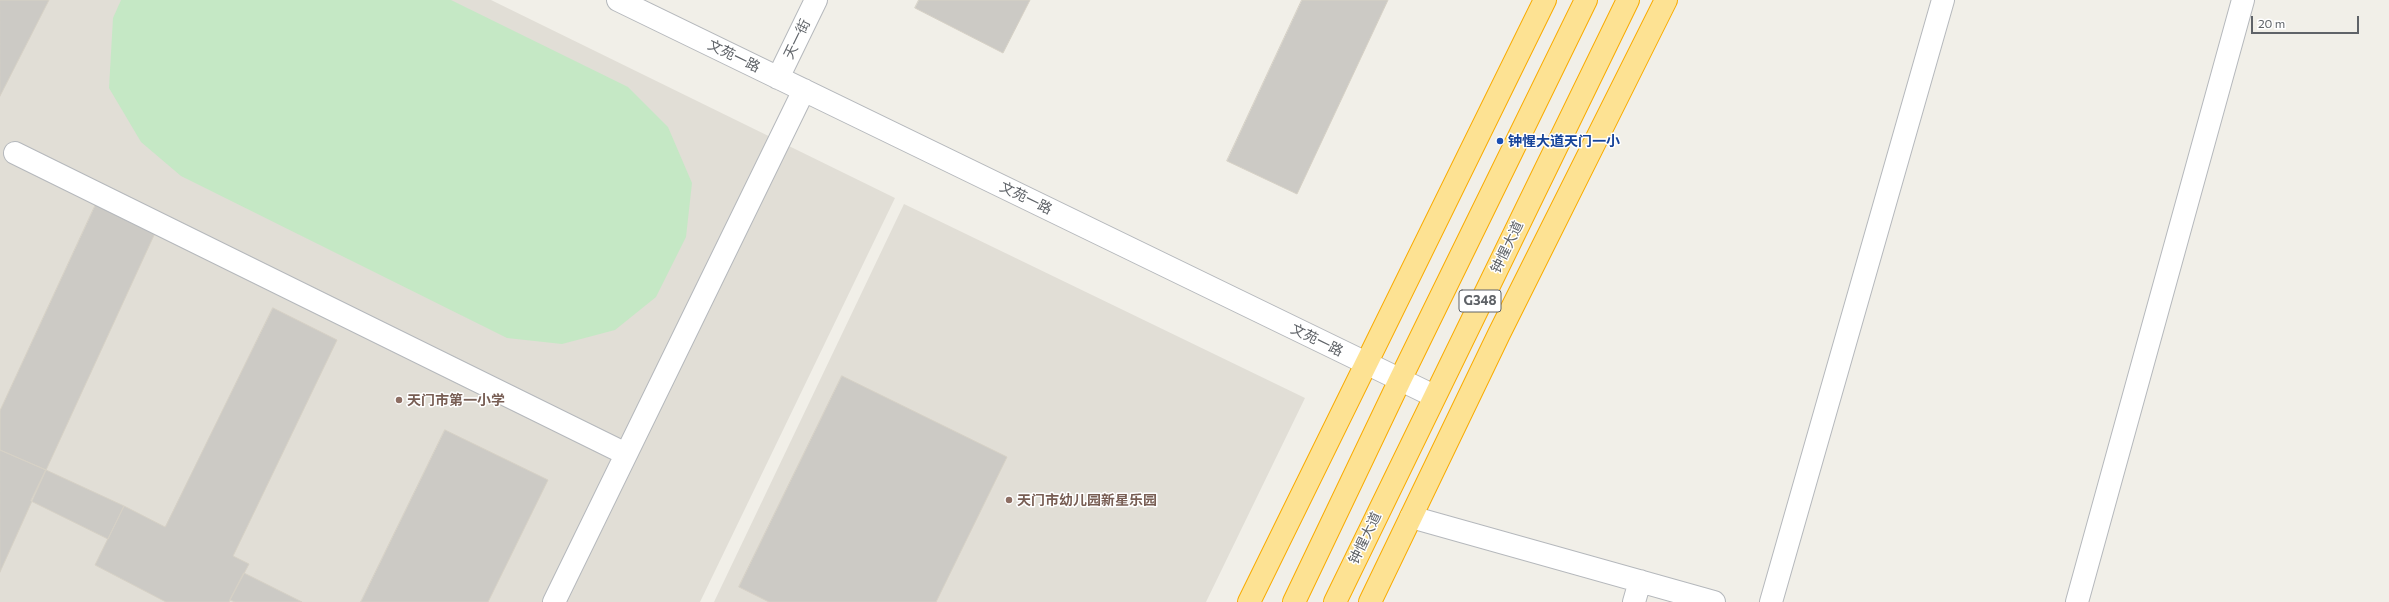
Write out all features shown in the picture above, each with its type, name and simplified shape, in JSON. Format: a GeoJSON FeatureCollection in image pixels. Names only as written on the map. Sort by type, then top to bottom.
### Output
{"type":"FeatureCollection","features":[{"type":"Feature","properties":{"kind":"highway"},"geometry":{"type":"LineString","coordinates":[[1249,602],[1545,0]]}},
{"type":"Feature","properties":{"kind":"highway","name":"G348"},"geometry":{"type":"LineString","coordinates":[[1294,602],[1400,380],[1586,0]]}},
{"type":"Feature","properties":{"kind":"highway","name":"钟惺大道"},"geometry":{"type":"LineString","coordinates":[[1335,602],[1628,0]]}},
{"type":"Feature","properties":{"kind":"highway"},"geometry":{"type":"LineString","coordinates":[[1370,602],[1499,334],[1666,0]]}},
{"type":"Feature","properties":{"kind":"street","name":"文苑一路"},"geometry":{"type":"LineString","coordinates":[[618,0],[1434,396]]}},
{"type":"Feature","properties":{"kind":"street","name":"天一街"},"geometry":{"type":"LineString","coordinates":[[778,78],[816,0]]}},
{"type":"Feature","properties":{"kind":"street"},"geometry":{"type":"LineString","coordinates":[[1771,602],[1943,0]]}},
{"type":"Feature","properties":{"kind":"street"},"geometry":{"type":"LineString","coordinates":[[2077,602],[2243,0]]}},
{"type":"Feature","properties":{"kind":"street"},"geometry":{"type":"LineString","coordinates":[[554,602],[804,90]]}},
{"type":"Feature","properties":{"kind":"street"},"geometry":{"type":"LineString","coordinates":[[15,153],[626,454]]}},
{"type":"Feature","properties":{"kind":"street"},"geometry":{"type":"LineString","coordinates":[[1411,517],[1714,602]]}},
{"type":"Feature","properties":{"kind":"street"},"geometry":{"type":"LineString","coordinates":[[1634,602],[1640,581]]}},
{"type":"Feature","properties":{"kind":"shaded area","name":"天门市第一小学"},"geometry":{"type":"Polygon","coordinates":[[[0,0],[491,0],[895,198],[700,602],[0,602],[0,0]]]}},
{"type":"Feature","properties":{"kind":"shaded area","name":"天门市幼儿园新星乐园"},"geometry":{"type":"Polygon","coordinates":[[[904,204],[1305,398],[1206,602],[714,602],[904,204]]]}},
{"type":"Feature","properties":{"kind":"green space"},"geometry":{"type":"Polygon","coordinates":[[[121,0],[451,0],[628,87],[668,127],[692,183],[686,237],[656,297],[615,330],[562,344],[507,338],[181,176],[141,142],[109,88],[113,18],[121,0]]]}},
{"type":"Feature","properties":{"kind":"building"},"geometry":{"type":"Polygon","coordinates":[[[0,0],[49,0],[0,96],[0,0]]]}},
{"type":"Feature","properties":{"kind":"building"},"geometry":{"type":"Polygon","coordinates":[[[919,0],[1030,0],[1003,53],[915,8],[919,0]]]}},
{"type":"Feature","properties":{"kind":"building"},"geometry":{"type":"Polygon","coordinates":[[[1302,0],[1388,0],[1297,194],[1227,161],[1302,0]]]}},
{"type":"Feature","properties":{"kind":"building"},"geometry":{"type":"Polygon","coordinates":[[[96,204],[155,233],[46,470],[0,450],[0,411],[96,204]]]}},
{"type":"Feature","properties":{"kind":"building"},"geometry":{"type":"Polygon","coordinates":[[[273,308],[337,340],[233,556],[249,564],[229,602],[166,602],[95,565],[124,506],[165,527],[273,308]]]}},
{"type":"Feature","properties":{"kind":"building"},"geometry":{"type":"Polygon","coordinates":[[[842,376],[1007,457],[936,602],[769,602],[739,587],[842,376]]]}},
{"type":"Feature","properties":{"kind":"building"},"geometry":{"type":"Polygon","coordinates":[[[445,430],[548,480],[488,602],[361,602],[445,430]]]}},
{"type":"Feature","properties":{"kind":"building"},"geometry":{"type":"Polygon","coordinates":[[[0,450],[46,470],[0,572],[0,450]]]}},
{"type":"Feature","properties":{"kind":"building"},"geometry":{"type":"Polygon","coordinates":[[[46,470],[124,506],[108,539],[31,501],[46,470]]]}},
{"type":"Feature","properties":{"kind":"building"},"geometry":{"type":"Polygon","coordinates":[[[244,573],[302,602],[235,602],[230,600],[244,573]]]}},
{"type":"Feature","properties":{"kind":"place","name":"钟惺大道天门一小"},"geometry":{"type":"Point","coordinates":[1500,141]}},
{"type":"Feature","properties":{"kind":"place","name":"天门市第一小学"},"geometry":{"type":"Point","coordinates":[399,400]}},
{"type":"Feature","properties":{"kind":"place","name":"天门市幼儿园新星乐园"},"geometry":{"type":"Point","coordinates":[1009,500]}}]}
